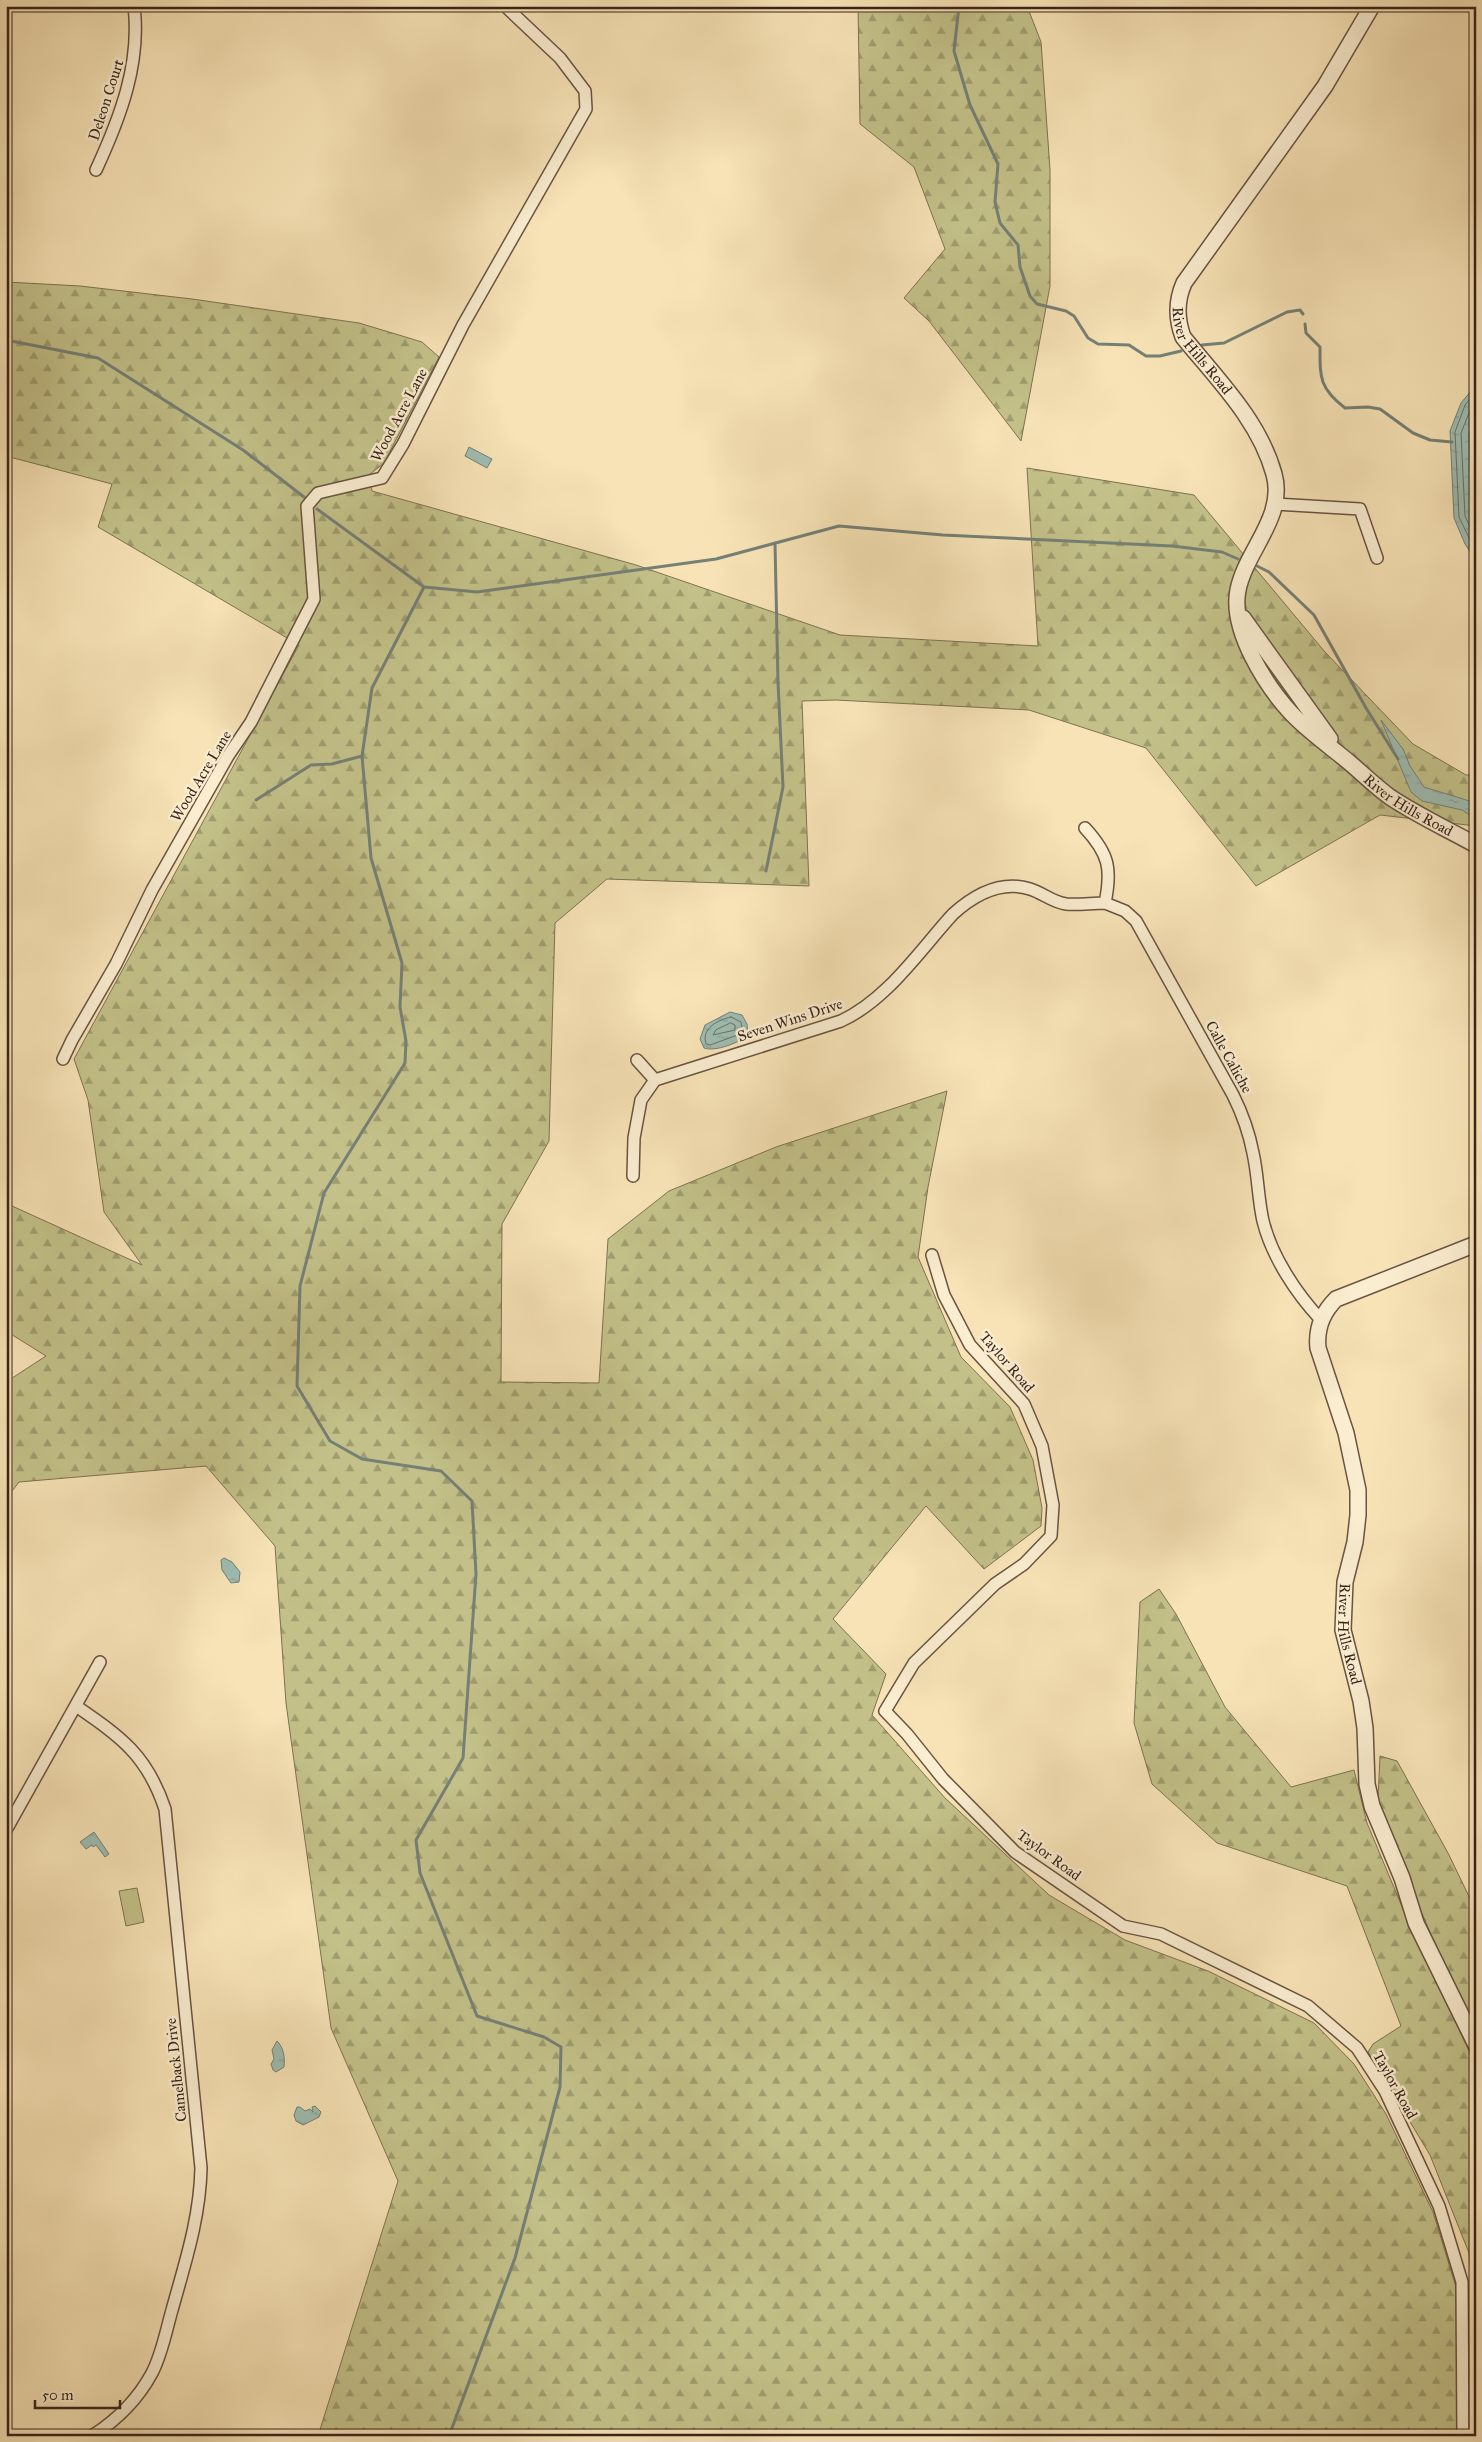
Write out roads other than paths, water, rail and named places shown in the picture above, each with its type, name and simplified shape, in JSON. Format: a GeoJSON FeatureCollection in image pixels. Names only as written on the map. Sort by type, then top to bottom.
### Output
{"type":"FeatureCollection","features":[{"type":"Feature","properties":{"kind":"street","name":"Deleon Court"},"geometry":{"type":"LineString","coordinates":[[96,170],[116,127],[135,56],[134,6]]}},
{"type":"Feature","properties":{"kind":"street","name":"Wood Acre Lane"},"geometry":{"type":"LineString","coordinates":[[64,1059],[72,1040],[116,964],[152,890],[228,756],[251,722],[314,599],[307,506],[318,493],[382,478],[403,444],[464,326],[586,109],[585,91],[560,58],[505,6]]}},
{"type":"Feature","properties":{"kind":"street","name":"River Hills Road"},"geometry":{"type":"LineString","coordinates":[[1372,6],[1325,86],[1184,283],[1179,293],[1178,324],[1183,337],[1243,410],[1256,430],[1275,475],[1277,496],[1272,517],[1243,570],[1238,592],[1238,612],[1344,758],[1389,796],[1476,845]]}},
{"type":"Feature","properties":{"kind":"street"},"geometry":{"type":"LineString","coordinates":[[1275,504],[1360,509],[1377,558]]}},
{"type":"Feature","properties":{"kind":"street"},"geometry":{"type":"LineString","coordinates":[[1085,828],[1094,838],[1107,859],[1110,882],[1105,903]]}},
{"type":"Feature","properties":{"kind":"street","name":"Seven Wins Drive"},"geometry":{"type":"LineString","coordinates":[[655,1080],[842,1021],[860,1012],[884,991],[953,914],[965,903],[993,888],[1006,886],[1032,889],[1051,900],[1066,904],[1105,903]]}},
{"type":"Feature","properties":{"kind":"street","name":"Calle Caliche"},"geometry":{"type":"LineString","coordinates":[[1105,903],[1125,911],[1136,921],[1233,1095],[1242,1115],[1253,1152],[1263,1220],[1269,1240],[1306,1304],[1321,1320]]}},
{"type":"Feature","properties":{"kind":"street"},"geometry":{"type":"LineString","coordinates":[[634,1176],[634,1138],[641,1100],[655,1080],[637,1060]]}},
{"type":"Feature","properties":{"kind":"street","name":"River Hills Road"},"geometry":{"type":"LineString","coordinates":[[1476,1244],[1450,1256],[1349,1293],[1336,1300],[1327,1309],[1321,1320],[1317,1338],[1318,1348],[1346,1433],[1358,1490],[1355,1542],[1345,1582],[1343,1630],[1361,1701],[1365,1728],[1367,1784],[1372,1806],[1402,1878],[1416,1923],[1476,2046]]}},
{"type":"Feature","properties":{"kind":"street","name":"Taylor Road"},"geometry":{"type":"LineString","coordinates":[[932,1255],[944,1295],[970,1345],[1024,1404],[1042,1446],[1053,1505],[1051,1536],[1024,1564],[995,1584],[914,1663],[884,1711],[907,1734],[943,1779],[1015,1852],[1123,1926],[1161,1934],[1308,2006],[1357,2048],[1385,2091],[1439,2206],[1462,2282],[1463,2436]]}},
{"type":"Feature","properties":{"kind":"street"},"geometry":{"type":"LineString","coordinates":[[6,1830],[100,1662]]}},
{"type":"Feature","properties":{"kind":"street","name":"Camelback Drive"},"geometry":{"type":"LineString","coordinates":[[76,1706],[117,1734],[129,1746],[151,1776],[165,1809],[201,2168],[197,2220],[157,2363],[143,2389],[130,2405],[92,2436]]}},
{"type":"Feature","properties":{"kind":"water"},"geometry":{"type":"Polygon","coordinates":[[[1476,385],[1476,561],[1465,544],[1454,518],[1450,431],[1461,403],[1476,385]]]}},
{"type":"Feature","properties":{"kind":"water"},"geometry":{"type":"Polygon","coordinates":[[[469,447],[492,459],[487,468],[465,456],[469,447]]]}},
{"type":"Feature","properties":{"kind":"water"},"geometry":{"type":"Polygon","coordinates":[[[1381,720],[1403,749],[1410,766],[1424,787],[1476,803],[1476,819],[1462,810],[1422,801],[1411,792],[1381,720]]]}},
{"type":"Feature","properties":{"kind":"water"},"geometry":{"type":"Polygon","coordinates":[[[730,1012],[742,1015],[747,1024],[748,1035],[727,1046],[714,1049],[704,1048],[700,1039],[705,1025],[730,1012]]]}},
{"type":"Feature","properties":{"kind":"water"},"geometry":{"type":"Polygon","coordinates":[[[224,1558],[232,1562],[240,1572],[239,1582],[231,1583],[222,1570],[221,1560],[224,1558]]]}},
{"type":"Feature","properties":{"kind":"water"},"geometry":{"type":"Polygon","coordinates":[[[94,1832],[109,1854],[105,1857],[96,1845],[86,1849],[80,1842],[94,1832]]]}},
{"type":"Feature","properties":{"kind":"water"},"geometry":{"type":"Polygon","coordinates":[[[277,2041],[283,2050],[284,2067],[276,2072],[271,2064],[274,2059],[272,2050],[277,2041]]]}},
{"type":"Feature","properties":{"kind":"water"},"geometry":{"type":"Polygon","coordinates":[[[315,2106],[321,2112],[319,2117],[303,2125],[296,2121],[294,2115],[297,2107],[305,2111],[310,2109],[313,2112],[312,2107],[315,2106]]]}},
{"type":"Feature","properties":{"kind":"waterway"},"geometry":{"type":"LineString","coordinates":[[959,6],[954,51],[970,105],[998,164],[995,202],[1000,223],[1018,245],[1020,267],[1030,296],[1037,304],[1066,311],[1074,316],[1088,338],[1098,344],[1129,345],[1146,356],[1160,356],[1181,351]]}},
{"type":"Feature","properties":{"kind":"waterway"},"geometry":{"type":"LineString","coordinates":[[1202,345],[1224,343],[1287,312],[1300,310],[1303,314]]}},
{"type":"Feature","properties":{"kind":"waterway"},"geometry":{"type":"LineString","coordinates":[[1305,324],[1306,333],[1320,347],[1320,366],[1323,381],[1336,401],[1345,408],[1368,407],[1380,409],[1413,433],[1430,440],[1452,442]]}},
{"type":"Feature","properties":{"kind":"waterway"},"geometry":{"type":"LineString","coordinates":[[6,340],[98,358],[243,450],[304,497]]}},
{"type":"Feature","properties":{"kind":"waterway"},"geometry":{"type":"LineString","coordinates":[[317,509],[424,587],[477,592],[716,559],[839,526],[943,535],[1172,546],[1222,552],[1238,559]]}},
{"type":"Feature","properties":{"kind":"waterway"},"geometry":{"type":"LineString","coordinates":[[766,871],[783,787],[778,682],[775,543]]}},
{"type":"Feature","properties":{"kind":"waterway"},"geometry":{"type":"LineString","coordinates":[[1253,564],[1269,572],[1314,615],[1366,708],[1398,759]]}},
{"type":"Feature","properties":{"kind":"waterway"},"geometry":{"type":"LineString","coordinates":[[424,587],[372,688],[362,756],[371,858],[402,963],[400,1007],[406,1041],[405,1063],[324,1193],[300,1286],[297,1386],[330,1441],[362,1459],[441,1471],[472,1501],[476,1574],[463,1758],[416,1840],[420,1873],[477,2016],[544,2037],[561,2047],[560,2087],[515,2258],[449,2436]]}},
{"type":"Feature","properties":{"kind":"waterway"},"geometry":{"type":"LineString","coordinates":[[256,800],[311,765],[332,764],[362,756]]}}]}
